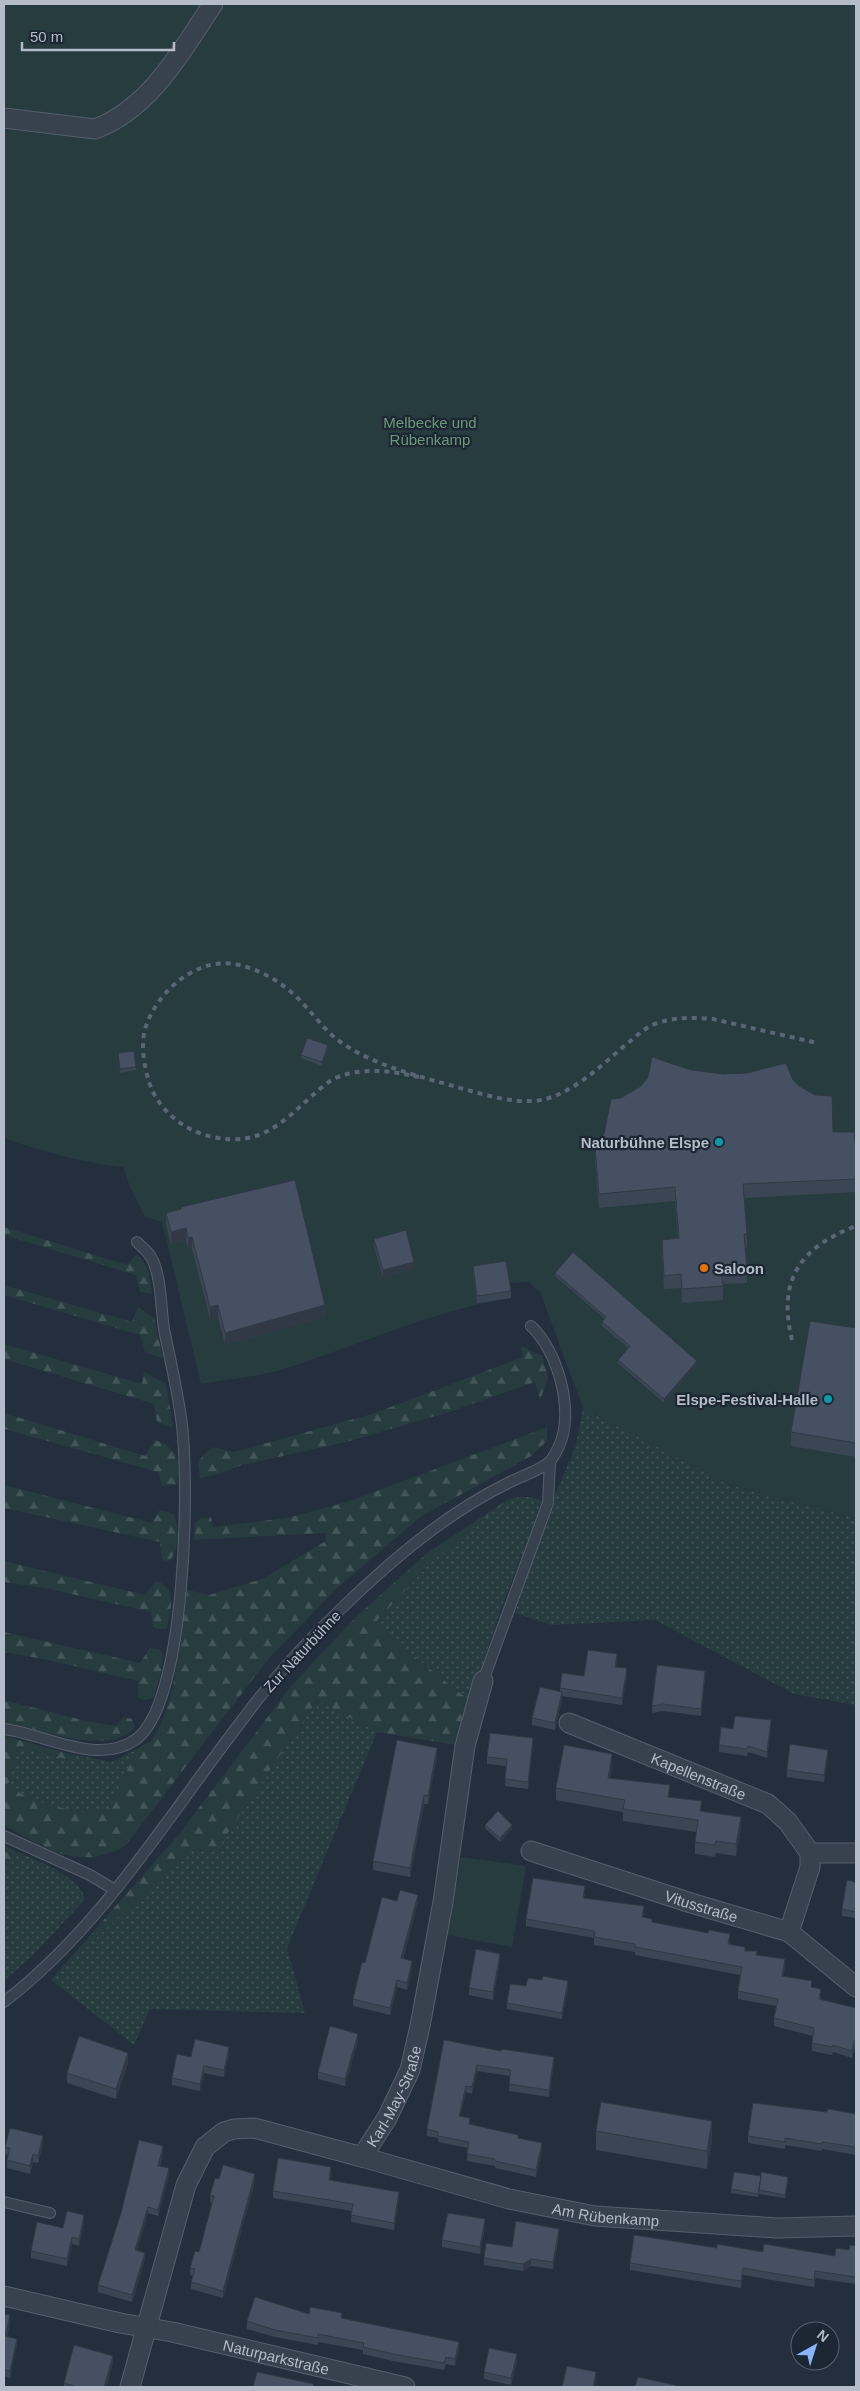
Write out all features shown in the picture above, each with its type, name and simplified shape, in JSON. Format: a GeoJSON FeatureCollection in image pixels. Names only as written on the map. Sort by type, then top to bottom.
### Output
{"type":"FeatureCollection","features":[{"type":"Feature","properties":{"kind":"street"},"geometry":{"type":"LineString","coordinates":[[4,118],[95,129],[108,124],[143,100],[213,4]]}},
{"type":"Feature","properties":{"kind":"street","name":"Karl-May-Straße"},"geometry":{"type":"LineString","coordinates":[[130,2387],[186,2185],[201,2154],[215,2138],[234,2129],[254,2128],[362,2157],[400,2095],[412,2063],[443,1902],[463,1755],[483,1681]]}},
{"type":"Feature","properties":{"kind":"street","name":"Kapellenstraße"},"geometry":{"type":"LineString","coordinates":[[569,1723],[768,1804],[788,1822],[810,1853]]}},
{"type":"Feature","properties":{"kind":"street","name":"Vitusstraße"},"geometry":{"type":"LineString","coordinates":[[531,1851],[691,1903],[789,1932],[856,1987]]}},
{"type":"Feature","properties":{"kind":"street"},"geometry":{"type":"LineString","coordinates":[[789,1932],[810,1867],[810,1853],[856,1854]]}},
{"type":"Feature","properties":{"kind":"street","name":"Am Rübenkamp"},"geometry":{"type":"LineString","coordinates":[[362,2157],[509,2199],[595,2216],[777,2228],[856,2226]]}},
{"type":"Feature","properties":{"kind":"street","name":"Naturparkstraße"},"geometry":{"type":"LineString","coordinates":[[4,2296],[146,2328],[172,2332],[405,2387]]}},
{"type":"Feature","properties":{"kind":"lane"},"geometry":{"type":"LineString","coordinates":[[4,1729],[88,1748],[113,1749],[129,1744],[144,1733],[154,1719],[166,1687],[184,1548],[186,1472],[182,1419],[160,1305],[155,1267],[152,1259],[137,1242]]}},
{"type":"Feature","properties":{"kind":"lane"},"geometry":{"type":"LineString","coordinates":[[483,1681],[548,1503],[550,1462],[565,1429],[564,1406],[553,1354],[542,1337],[531,1326]]}},
{"type":"Feature","properties":{"kind":"lane","name":"Zur Naturbühne"},"geometry":{"type":"LineString","coordinates":[[4,2002],[58,1954],[115,1890],[266,1690],[340,1610],[396,1559],[432,1530],[490,1491],[550,1462]]}},
{"type":"Feature","properties":{"kind":"lane"},"geometry":{"type":"LineString","coordinates":[[4,1836],[90,1875],[115,1890]]}},
{"type":"Feature","properties":{"kind":"lane"},"geometry":{"type":"LineString","coordinates":[[4,2203],[50,2212]]}},
{"type":"Feature","properties":{"kind":"green space","name":"Melbecke und Rübenkamp"},"geometry":{"type":"Polygon","coordinates":[[[4,4],[856,4],[856,1518],[730,1485],[583,1408],[540,1292],[529,1282],[509,1283],[511,1298],[482,1303],[426,1319],[287,1368],[255,1376],[201,1384],[162,1222],[145,1217],[130,1187],[123,1167],[92,1163],[62,1156],[4,1138],[4,4]]]}},
{"type":"Feature","properties":{"kind":"green space"},"geometry":{"type":"Polygon","coordinates":[[[4,1227],[127,1265],[137,1254],[148,1268],[152,1294],[140,1292],[136,1275],[4,1235],[4,1227]]]}},
{"type":"Feature","properties":{"kind":"green space"},"geometry":{"type":"Polygon","coordinates":[[[4,1285],[132,1322],[138,1307],[154,1318],[163,1358],[145,1352],[140,1335],[4,1295],[4,1285]]]}},
{"type":"Feature","properties":{"kind":"green space"},"geometry":{"type":"Polygon","coordinates":[[[4,1344],[142,1384],[144,1372],[166,1384],[173,1427],[157,1422],[154,1404],[4,1359],[4,1344]]]}},
{"type":"Feature","properties":{"kind":"green space"},"geometry":{"type":"Polygon","coordinates":[[[521,1346],[542,1356],[548,1378],[540,1400],[535,1382],[449,1412],[346,1442],[242,1465],[219,1474],[200,1478],[198,1461],[212,1447],[234,1452],[372,1414],[523,1357],[521,1346]]]}},
{"type":"Feature","properties":{"kind":"green space"},"geometry":{"type":"Polygon","coordinates":[[[583,1408],[730,1485],[856,1518],[856,1705],[794,1694],[655,1620],[552,1625],[515,1613],[551,1504],[575,1448],[583,1408]]]}},
{"type":"Feature","properties":{"kind":"green space"},"geometry":{"type":"Polygon","coordinates":[[[4,1413],[145,1456],[155,1440],[169,1448],[177,1457],[179,1470],[176,1485],[162,1486],[158,1472],[4,1429],[4,1413]]]}},
{"type":"Feature","properties":{"kind":"green space"},"geometry":{"type":"Polygon","coordinates":[[[547,1427],[547,1441],[531,1456],[422,1516],[338,1587],[269,1658],[125,1846],[108,1854],[77,1857],[48,1849],[4,1825],[4,1736],[70,1754],[69,1760],[19,1747],[8,1785],[15,1790],[53,1806],[73,1811],[88,1812],[109,1809],[137,1749],[152,1740],[163,1720],[173,1687],[187,1590],[209,1595],[262,1579],[326,1541],[326,1533],[194,1540],[195,1523],[201,1518],[211,1517],[213,1527],[287,1518],[347,1502],[547,1427]]]}},
{"type":"Feature","properties":{"kind":"green space"},"geometry":{"type":"Polygon","coordinates":[[[4,1485],[152,1523],[160,1510],[174,1514],[178,1533],[176,1551],[169,1561],[162,1560],[160,1542],[4,1508],[4,1485]]]}},
{"type":"Feature","properties":{"kind":"green space"},"geometry":{"type":"Polygon","coordinates":[[[533,1497],[543,1502],[499,1614],[471,1702],[374,1624],[432,1561],[509,1499],[533,1497]]]}},
{"type":"Feature","properties":{"kind":"green space"},"geometry":{"type":"Polygon","coordinates":[[[509,1499],[432,1561],[374,1624],[471,1702],[456,1745],[377,1732],[317,1700],[215,1852],[190,1850],[51,1980],[179,1834],[292,1685],[355,1618],[426,1554],[509,1499]]]}},
{"type":"Feature","properties":{"kind":"green space"},"geometry":{"type":"Polygon","coordinates":[[[4,1561],[145,1595],[156,1581],[168,1589],[170,1595],[171,1608],[167,1629],[157,1629],[153,1626],[151,1612],[45,1588],[4,1582],[4,1561]]]}},
{"type":"Feature","properties":{"kind":"green space"},"geometry":{"type":"Polygon","coordinates":[[[4,1632],[140,1663],[150,1648],[159,1649],[163,1655],[161,1674],[153,1698],[144,1700],[138,1697],[138,1681],[4,1652],[4,1632]]]}},
{"type":"Feature","properties":{"kind":"green space"},"geometry":{"type":"Polygon","coordinates":[[[4,1700],[82,1720],[116,1726],[124,1717],[132,1719],[135,1727],[123,1736],[108,1740],[73,1739],[4,1723],[4,1700]]]}},
{"type":"Feature","properties":{"kind":"green space"},"geometry":{"type":"Polygon","coordinates":[[[317,1700],[377,1732],[287,1948],[305,2013],[150,2009],[134,2045],[51,1980],[190,1850],[215,1852],[317,1700]]]}},
{"type":"Feature","properties":{"kind":"green space"},"geometry":{"type":"Polygon","coordinates":[[[19,1747],[69,1760],[70,1754],[112,1762],[137,1749],[109,1809],[84,1812],[62,1809],[43,1803],[24,1795],[8,1785],[19,1747]]]}},
{"type":"Feature","properties":{"kind":"green space"},"geometry":{"type":"Polygon","coordinates":[[[4,1845],[11,1849],[15,1855],[9,1868],[4,1867],[4,1845]]]}},
{"type":"Feature","properties":{"kind":"green space"},"geometry":{"type":"Polygon","coordinates":[[[11,1849],[65,1875],[81,1890],[85,1899],[37,1951],[4,1981],[4,1867],[9,1868],[15,1855],[11,1849]]]}},
{"type":"Feature","properties":{"kind":"green space"},"geometry":{"type":"Polygon","coordinates":[[[461,1857],[526,1866],[512,1947],[447,1935],[461,1857]]]}},
{"type":"Feature","properties":{"kind":"building"},"geometry":{"type":"Polygon","coordinates":[[[307,1038],[328,1045],[322,1062],[301,1055],[307,1038]]]}},
{"type":"Feature","properties":{"kind":"building"},"geometry":{"type":"Polygon","coordinates":[[[134,1051],[136,1067],[120,1069],[118,1053],[134,1051]]]}},
{"type":"Feature","properties":{"kind":"building","name":"Naturbühne Elspe"},"geometry":{"type":"Polygon","coordinates":[[[652,1057],[691,1070],[723,1074],[747,1073],[786,1063],[793,1080],[799,1086],[815,1095],[832,1096],[833,1132],[854,1132],[856,1179],[743,1184],[747,1234],[744,1234],[747,1269],[721,1271],[723,1286],[682,1289],[681,1274],[664,1276],[662,1240],[679,1238],[675,1187],[599,1194],[595,1148],[604,1134],[611,1099],[621,1098],[641,1086],[648,1077],[652,1057]]]}},
{"type":"Feature","properties":{"kind":"building"},"geometry":{"type":"Polygon","coordinates":[[[295,1180],[325,1305],[225,1333],[218,1305],[210,1307],[192,1237],[188,1238],[186,1228],[171,1232],[166,1213],[181,1209],[181,1207],[295,1180]]]}},
{"type":"Feature","properties":{"kind":"building"},"geometry":{"type":"Polygon","coordinates":[[[406,1230],[414,1262],[383,1270],[374,1239],[406,1230]]]}},
{"type":"Feature","properties":{"kind":"building"},"geometry":{"type":"Polygon","coordinates":[[[573,1252],[697,1361],[664,1399],[618,1360],[630,1346],[602,1322],[606,1317],[555,1273],[573,1252]]]}},
{"type":"Feature","properties":{"kind":"building"},"geometry":{"type":"Polygon","coordinates":[[[506,1261],[511,1291],[477,1296],[473,1266],[506,1261]]]}},
{"type":"Feature","properties":{"kind":"building","name":"Elspe-Festival-Halle"},"geometry":{"type":"Polygon","coordinates":[[[810,1321],[856,1328],[856,1443],[791,1432],[810,1321]]]}},
{"type":"Feature","properties":{"kind":"building"},"geometry":{"type":"Polygon","coordinates":[[[588,1650],[617,1654],[615,1667],[627,1668],[622,1698],[560,1688],[562,1673],[584,1676],[588,1650]]]}},
{"type":"Feature","properties":{"kind":"building"},"geometry":{"type":"Polygon","coordinates":[[[657,1665],[705,1671],[701,1709],[663,1704],[652,1706],[657,1665]]]}},
{"type":"Feature","properties":{"kind":"building"},"geometry":{"type":"Polygon","coordinates":[[[540,1687],[562,1692],[555,1723],[532,1718],[540,1687]]]}},
{"type":"Feature","properties":{"kind":"building"},"geometry":{"type":"Polygon","coordinates":[[[735,1716],[771,1720],[767,1752],[748,1746],[747,1749],[719,1745],[721,1727],[733,1729],[735,1716]]]}},
{"type":"Feature","properties":{"kind":"building"},"geometry":{"type":"Polygon","coordinates":[[[490,1733],[533,1738],[528,1782],[505,1779],[507,1759],[487,1757],[490,1733]]]}},
{"type":"Feature","properties":{"kind":"building"},"geometry":{"type":"Polygon","coordinates":[[[397,1740],[437,1748],[428,1796],[424,1795],[410,1868],[373,1861],[397,1740]]]}},
{"type":"Feature","properties":{"kind":"building"},"geometry":{"type":"Polygon","coordinates":[[[790,1744],[828,1750],[824,1775],[787,1770],[790,1744]]]}},
{"type":"Feature","properties":{"kind":"building"},"geometry":{"type":"Polygon","coordinates":[[[564,1745],[612,1754],[608,1778],[670,1785],[668,1797],[702,1801],[700,1811],[741,1817],[736,1844],[716,1841],[715,1845],[695,1842],[698,1820],[623,1809],[625,1800],[556,1788],[564,1745]]]}},
{"type":"Feature","properties":{"kind":"building"},"geometry":{"type":"Polygon","coordinates":[[[498,1811],[512,1825],[500,1838],[485,1825],[498,1811]]]}},
{"type":"Feature","properties":{"kind":"building"},"geometry":{"type":"Polygon","coordinates":[[[533,1878],[585,1886],[583,1898],[644,1906],[642,1917],[652,1919],[652,1922],[708,1933],[709,1930],[730,1934],[728,1944],[745,1947],[745,1951],[757,1951],[756,1955],[785,1959],[782,1976],[812,1981],[811,1987],[821,1989],[819,1999],[856,2008],[856,2041],[854,2041],[852,2051],[833,2045],[832,2047],[812,2043],[814,2028],[774,2018],[778,1999],[738,1991],[742,1967],[635,1947],[635,1944],[594,1937],[595,1931],[526,1919],[533,1878]]]}},
{"type":"Feature","properties":{"kind":"building"},"geometry":{"type":"Polygon","coordinates":[[[847,1880],[856,1882],[856,1912],[842,1909],[847,1880]]]}},
{"type":"Feature","properties":{"kind":"building"},"geometry":{"type":"Polygon","coordinates":[[[400,1890],[418,1895],[401,1958],[412,1961],[407,1983],[397,1980],[390,2008],[353,1999],[362,1962],[365,1963],[382,1897],[397,1901],[400,1890]]]}},
{"type":"Feature","properties":{"kind":"building"},"geometry":{"type":"Polygon","coordinates":[[[476,1949],[500,1954],[493,1992],[469,1988],[476,1949]]]}},
{"type":"Feature","properties":{"kind":"building"},"geometry":{"type":"Polygon","coordinates":[[[543,1976],[568,1981],[562,2013],[507,2003],[510,1984],[526,1986],[528,1978],[542,1980],[543,1976]]]}},
{"type":"Feature","properties":{"kind":"building"},"geometry":{"type":"Polygon","coordinates":[[[330,2026],[358,2034],[345,2079],[318,2072],[330,2026]]]}},
{"type":"Feature","properties":{"kind":"building"},"geometry":{"type":"Polygon","coordinates":[[[79,2036],[128,2053],[116,2089],[67,2073],[79,2036]]]}},
{"type":"Feature","properties":{"kind":"building"},"geometry":{"type":"Polygon","coordinates":[[[195,2039],[229,2047],[224,2070],[204,2066],[200,2084],[172,2078],[177,2054],[191,2057],[195,2039]]]}},
{"type":"Feature","properties":{"kind":"building"},"geometry":{"type":"Polygon","coordinates":[[[444,2040],[501,2051],[502,2049],[554,2057],[549,2090],[509,2084],[511,2070],[477,2065],[472,2087],[466,2086],[459,2116],[470,2118],[469,2124],[518,2135],[518,2138],[542,2143],[536,2170],[467,2154],[469,2142],[438,2136],[438,2132],[427,2129],[444,2040]]]}},
{"type":"Feature","properties":{"kind":"building"},"geometry":{"type":"Polygon","coordinates":[[[601,2102],[712,2121],[707,2151],[596,2131],[601,2102]]]}},
{"type":"Feature","properties":{"kind":"building"},"geometry":{"type":"Polygon","coordinates":[[[753,2103],[827,2112],[828,2109],[856,2114],[856,2147],[785,2138],[785,2142],[748,2136],[753,2103]]]}},
{"type":"Feature","properties":{"kind":"building"},"geometry":{"type":"Polygon","coordinates":[[[10,2128],[43,2136],[38,2156],[33,2154],[30,2166],[7,2160],[10,2148],[5,2147],[10,2128]]]}},
{"type":"Feature","properties":{"kind":"building"},"geometry":{"type":"Polygon","coordinates":[[[139,2140],[163,2146],[158,2166],[169,2168],[158,2210],[148,2207],[135,2250],[145,2253],[132,2295],[98,2285],[121,2213],[139,2140]]]}},
{"type":"Feature","properties":{"kind":"building"},"geometry":{"type":"Polygon","coordinates":[[[278,2158],[331,2167],[329,2180],[399,2192],[394,2223],[351,2215],[353,2204],[273,2191],[278,2158]]]}},
{"type":"Feature","properties":{"kind":"building"},"geometry":{"type":"Polygon","coordinates":[[[223,2165],[255,2174],[223,2291],[191,2282],[195,2269],[190,2268],[195,2251],[199,2252],[214,2196],[210,2195],[215,2178],[219,2179],[223,2165]]]}},
{"type":"Feature","properties":{"kind":"building"},"geometry":{"type":"Polygon","coordinates":[[[734,2172],[761,2176],[758,2194],[731,2189],[734,2172]]]}},
{"type":"Feature","properties":{"kind":"building"},"geometry":{"type":"Polygon","coordinates":[[[761,2172],[788,2177],[785,2195],[759,2190],[761,2172]]]}},
{"type":"Feature","properties":{"kind":"building"},"geometry":{"type":"Polygon","coordinates":[[[67,2211],[84,2215],[79,2239],[72,2237],[67,2259],[31,2251],[37,2222],[63,2228],[67,2211]]]}},
{"type":"Feature","properties":{"kind":"building"},"geometry":{"type":"Polygon","coordinates":[[[448,2213],[485,2219],[480,2247],[442,2240],[448,2213]]]}},
{"type":"Feature","properties":{"kind":"building"},"geometry":{"type":"Polygon","coordinates":[[[516,2221],[559,2229],[553,2262],[531,2259],[523,2264],[484,2258],[486,2243],[512,2247],[516,2221]]]}},
{"type":"Feature","properties":{"kind":"building"},"geometry":{"type":"Polygon","coordinates":[[[634,2235],[717,2248],[717,2244],[763,2252],[764,2244],[835,2256],[836,2248],[849,2250],[850,2245],[856,2246],[856,2277],[815,2271],[814,2280],[743,2268],[741,2281],[630,2263],[634,2235]]]}},
{"type":"Feature","properties":{"kind":"building"},"geometry":{"type":"Polygon","coordinates":[[[255,2297],[309,2314],[310,2307],[342,2313],[341,2318],[459,2342],[455,2359],[446,2357],[444,2363],[393,2354],[363,2347],[364,2343],[318,2334],[318,2338],[275,2330],[247,2321],[255,2297]]]}},
{"type":"Feature","properties":{"kind":"building"},"geometry":{"type":"Polygon","coordinates":[[[4,2314],[10,2315],[5,2336],[17,2339],[10,2371],[4,2370],[4,2314]]]}},
{"type":"Feature","properties":{"kind":"building"},"geometry":{"type":"Polygon","coordinates":[[[74,2345],[113,2356],[104,2387],[78,2387],[64,2383],[74,2345]]]}},
{"type":"Feature","properties":{"kind":"building"},"geometry":{"type":"Polygon","coordinates":[[[489,2348],[517,2354],[511,2378],[484,2372],[489,2348]]]}},
{"type":"Feature","properties":{"kind":"building"},"geometry":{"type":"Polygon","coordinates":[[[567,2366],[596,2372],[593,2387],[562,2387],[567,2366]]]}},
{"type":"Feature","properties":{"kind":"building"},"geometry":{"type":"Polygon","coordinates":[[[257,2372],[314,2384],[313,2387],[253,2387],[257,2372]]]}},
{"type":"Feature","properties":{"kind":"building"},"geometry":{"type":"Polygon","coordinates":[[[638,2377],[679,2386],[679,2387],[635,2387],[638,2377]]]}},
{"type":"Feature","properties":{"kind":"railway"},"geometry":{"type":"LineString","coordinates":[[419,1077],[378,1071],[348,1074],[338,1077],[318,1090],[290,1115],[268,1131],[244,1139],[213,1137],[192,1130],[182,1124],[159,1102],[149,1082],[143,1054],[144,1033],[152,1012],[172,987],[198,969],[228,963],[252,969],[278,982],[300,1001],[339,1041],[367,1057],[413,1074],[504,1099],[531,1101],[556,1096],[580,1082],[644,1030],[667,1020],[713,1019],[817,1043]]}},
{"type":"Feature","properties":{"kind":"railway"},"geometry":{"type":"LineString","coordinates":[[792,1340],[788,1318],[788,1299],[791,1283],[798,1268],[808,1255],[821,1244],[837,1234],[856,1226]]}},
{"type":"Feature","properties":{"kind":"place","name":"Naturbühne Elspe"},"geometry":{"type":"Point","coordinates":[719,1142]}},
{"type":"Feature","properties":{"kind":"place","name":"Saloon"},"geometry":{"type":"Point","coordinates":[704,1268]}},
{"type":"Feature","properties":{"kind":"place","name":"Elspe-Festival-Halle"},"geometry":{"type":"Point","coordinates":[828,1399]}}]}
